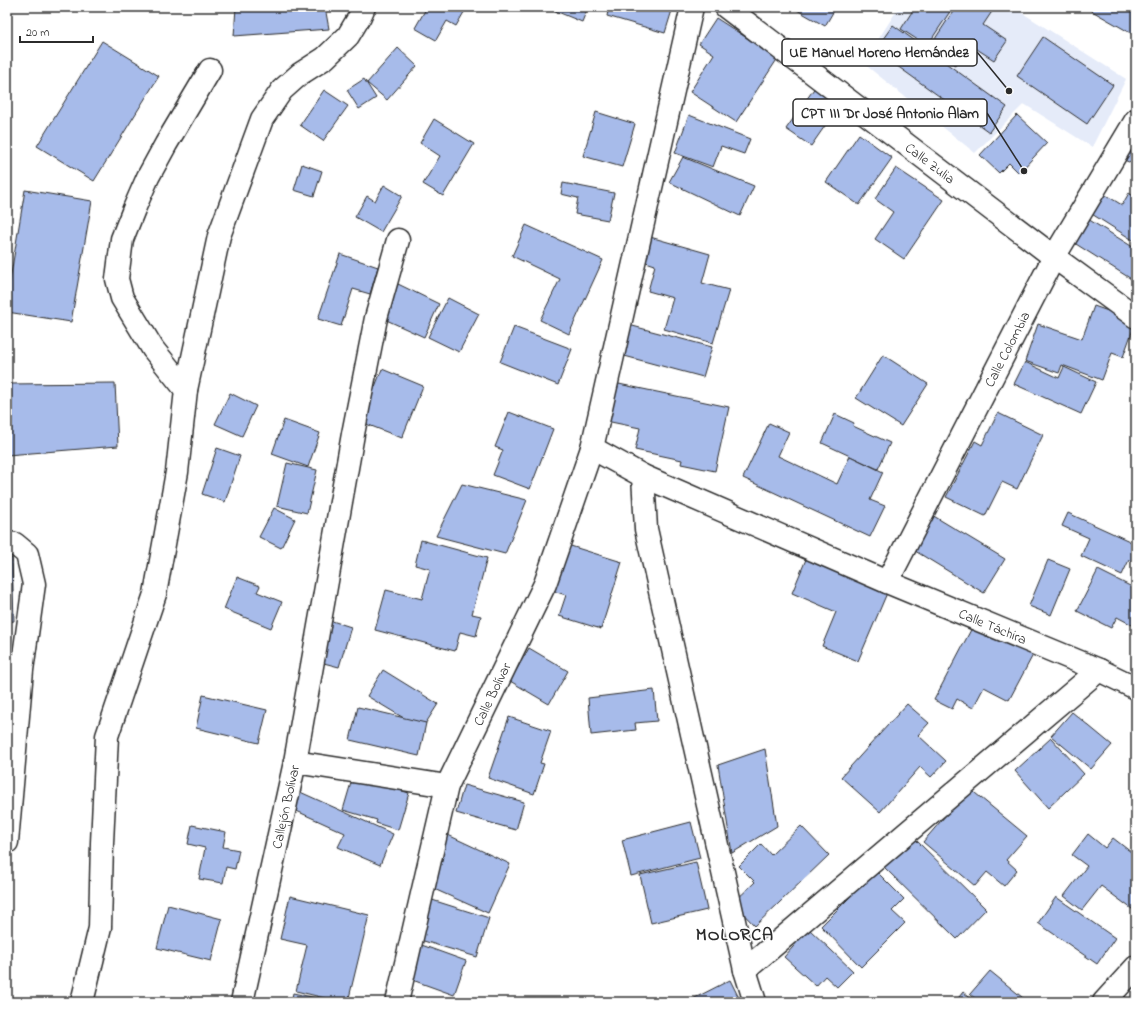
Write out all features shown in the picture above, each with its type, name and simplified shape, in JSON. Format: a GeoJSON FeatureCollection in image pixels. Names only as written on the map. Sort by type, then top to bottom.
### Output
{"type":"FeatureCollection","features":[{"type":"Feature","properties":{"kind":"street"},"geometry":{"type":"LineString","coordinates":[[82,1002],[100,928],[107,736],[155,594],[177,472],[186,390],[219,236],[262,119],[282,90],[300,74],[325,58],[348,36],[364,7]]}},
{"type":"Feature","properties":{"kind":"street","name":"Calle Bolívar"},"geometry":{"type":"LineString","coordinates":[[397,1002],[447,786],[545,584],[592,448],[692,7]]}},
{"type":"Feature","properties":{"kind":"street","name":"Calle Zulia"},"geometry":{"type":"LineString","coordinates":[[726,7],[1054,257],[1136,317]]}},
{"type":"Feature","properties":{"kind":"street"},"geometry":{"type":"LineString","coordinates":[[186,390],[153,349],[122,298],[118,279],[122,239],[148,177],[210,70]]}},
{"type":"Feature","properties":{"kind":"street","name":"Calle Colombia"},"geometry":{"type":"LineString","coordinates":[[886,582],[1054,257],[1136,120]]}},
{"type":"Feature","properties":{"kind":"street"},"geometry":{"type":"LineString","coordinates":[[295,762],[353,434],[376,318],[398,240]]}},
{"type":"Feature","properties":{"kind":"street"},"geometry":{"type":"LineString","coordinates":[[592,448],[643,476],[646,529],[745,970],[755,1002]]}},
{"type":"Feature","properties":{"kind":"street","name":"Calle Táchira"},"geometry":{"type":"LineString","coordinates":[[643,476],[886,582],[1099,670],[1136,688]]}},
{"type":"Feature","properties":{"kind":"street"},"geometry":{"type":"LineString","coordinates":[[7,543],[15,544],[27,554],[34,584],[14,669],[7,842]]}},
{"type":"Feature","properties":{"kind":"street"},"geometry":{"type":"LineString","coordinates":[[745,970],[1099,670]]}},
{"type":"Feature","properties":{"kind":"street","name":"Callejón Bolívar"},"geometry":{"type":"LineString","coordinates":[[242,1002],[295,762],[447,786]]}},
{"type":"Feature","properties":{"kind":"street"},"geometry":{"type":"LineString","coordinates":[[1104,1002],[1136,967]]}},
{"type":"Feature","properties":{"kind":"shaded area"},"geometry":{"type":"Polygon","coordinates":[[[899,7],[1013,7],[1126,79],[1092,147],[1024,104],[975,153],[863,63],[899,7]]]}},
{"type":"Feature","properties":{"kind":"building"},"geometry":{"type":"Polygon","coordinates":[[[236,7],[325,7],[329,29],[234,36],[236,7]]]}},
{"type":"Feature","properties":{"kind":"building"},"geometry":{"type":"Polygon","coordinates":[[[427,7],[467,7],[456,26],[447,21],[436,40],[415,28],[427,7]]]}},
{"type":"Feature","properties":{"kind":"building"},"geometry":{"type":"Polygon","coordinates":[[[554,7],[588,7],[582,22],[553,10],[554,7]]]}},
{"type":"Feature","properties":{"kind":"building"},"geometry":{"type":"Polygon","coordinates":[[[609,7],[673,7],[665,33],[607,16],[609,7]]]}},
{"type":"Feature","properties":{"kind":"building"},"geometry":{"type":"Polygon","coordinates":[[[798,7],[836,7],[825,26],[797,10],[798,7]]]}},
{"type":"Feature","properties":{"kind":"building"},"geometry":{"type":"Polygon","coordinates":[[[915,7],[953,7],[927,46],[901,29],[915,7]]]}},
{"type":"Feature","properties":{"kind":"building"},"geometry":{"type":"Polygon","coordinates":[[[956,7],[995,7],[983,25],[1007,41],[994,60],[969,44],[955,65],[929,48],[956,7]]]}},
{"type":"Feature","properties":{"kind":"building"},"geometry":{"type":"Polygon","coordinates":[[[1085,7],[1136,7],[1136,36],[1085,7]]]}},
{"type":"Feature","properties":{"kind":"building"},"geometry":{"type":"Polygon","coordinates":[[[716,18],[778,58],[736,122],[690,92],[714,54],[699,44],[716,18]]]}},
{"type":"Feature","properties":{"kind":"building"},"geometry":{"type":"Polygon","coordinates":[[[893,25],[1007,107],[989,132],[875,50],[893,25]]]}},
{"type":"Feature","properties":{"kind":"building"},"geometry":{"type":"Polygon","coordinates":[[[1043,37],[1113,85],[1087,124],[1017,76],[1043,37]]]}},
{"type":"Feature","properties":{"kind":"building"},"geometry":{"type":"Polygon","coordinates":[[[102,41],[159,76],[94,181],[37,146],[102,41]]]}},
{"type":"Feature","properties":{"kind":"building"},"geometry":{"type":"Polygon","coordinates":[[[398,48],[417,66],[387,100],[367,83],[398,48]]]}},
{"type":"Feature","properties":{"kind":"building"},"geometry":{"type":"Polygon","coordinates":[[[364,79],[376,98],[359,109],[347,90],[364,79]]]}},
{"type":"Feature","properties":{"kind":"building"},"geometry":{"type":"Polygon","coordinates":[[[818,83],[843,100],[811,146],[786,129],[818,83]]]}},
{"type":"Feature","properties":{"kind":"building"},"geometry":{"type":"Polygon","coordinates":[[[324,90],[348,106],[323,141],[300,125],[324,90]]]}},
{"type":"Feature","properties":{"kind":"building"},"geometry":{"type":"Polygon","coordinates":[[[596,112],[635,124],[622,167],[583,156],[596,112]]]}},
{"type":"Feature","properties":{"kind":"building"},"geometry":{"type":"Polygon","coordinates":[[[689,115],[750,139],[744,154],[721,146],[713,167],[675,153],[689,115]]]}},
{"type":"Feature","properties":{"kind":"building"},"geometry":{"type":"Polygon","coordinates":[[[1017,115],[1047,143],[1019,173],[1009,163],[999,173],[980,155],[1017,115]]]}},
{"type":"Feature","properties":{"kind":"building"},"geometry":{"type":"Polygon","coordinates":[[[434,119],[474,144],[443,196],[423,184],[440,156],[420,143],[434,119]]]}},
{"type":"Feature","properties":{"kind":"building"},"geometry":{"type":"Polygon","coordinates":[[[1136,133],[1136,165],[1124,160],[1136,133]]]}},
{"type":"Feature","properties":{"kind":"building"},"geometry":{"type":"Polygon","coordinates":[[[859,134],[892,158],[859,205],[826,182],[859,134]]]}},
{"type":"Feature","properties":{"kind":"building"},"geometry":{"type":"Polygon","coordinates":[[[683,157],[754,186],[740,216],[669,182],[683,157]]]}},
{"type":"Feature","properties":{"kind":"building"},"geometry":{"type":"Polygon","coordinates":[[[302,164],[322,171],[314,196],[294,190],[302,164]]]}},
{"type":"Feature","properties":{"kind":"building"},"geometry":{"type":"Polygon","coordinates":[[[896,168],[944,200],[904,259],[875,239],[893,212],[875,199],[896,168]]]}},
{"type":"Feature","properties":{"kind":"building"},"geometry":{"type":"Polygon","coordinates":[[[563,183],[614,193],[608,220],[575,214],[578,198],[561,194],[563,183]]]}},
{"type":"Feature","properties":{"kind":"building"},"geometry":{"type":"Polygon","coordinates":[[[384,185],[402,196],[381,232],[355,217],[367,196],[375,201],[384,185]]]}},
{"type":"Feature","properties":{"kind":"building"},"geometry":{"type":"Polygon","coordinates":[[[25,190],[92,201],[71,322],[7,312],[7,298],[25,190]]]}},
{"type":"Feature","properties":{"kind":"building"},"geometry":{"type":"Polygon","coordinates":[[[1099,191],[1122,205],[1129,193],[1136,198],[1136,242],[1087,211],[1099,191]]]}},
{"type":"Feature","properties":{"kind":"building"},"geometry":{"type":"Polygon","coordinates":[[[1083,216],[1136,249],[1136,282],[1068,239],[1083,216]]]}},
{"type":"Feature","properties":{"kind":"building"},"geometry":{"type":"Polygon","coordinates":[[[526,225],[603,260],[569,334],[540,320],[560,279],[512,256],[526,225]]]}},
{"type":"Feature","properties":{"kind":"building"},"geometry":{"type":"Polygon","coordinates":[[[650,237],[710,254],[702,283],[729,290],[713,343],[664,329],[673,298],[648,291],[655,265],[643,261],[650,237]]]}},
{"type":"Feature","properties":{"kind":"building"},"geometry":{"type":"Polygon","coordinates":[[[340,254],[378,267],[370,294],[353,289],[341,326],[318,319],[340,254]]]}},
{"type":"Feature","properties":{"kind":"building"},"geometry":{"type":"Polygon","coordinates":[[[398,284],[439,304],[424,337],[382,318],[398,284]]]}},
{"type":"Feature","properties":{"kind":"building"},"geometry":{"type":"Polygon","coordinates":[[[448,298],[479,314],[459,352],[428,337],[448,298]]]}},
{"type":"Feature","properties":{"kind":"building"},"geometry":{"type":"Polygon","coordinates":[[[1094,306],[1136,321],[1123,357],[1112,353],[1102,380],[1062,365],[1059,373],[1025,361],[1038,324],[1082,339],[1094,306]]]}},
{"type":"Feature","properties":{"kind":"building"},"geometry":{"type":"Polygon","coordinates":[[[625,324],[712,347],[703,377],[617,354],[625,324]]]}},
{"type":"Feature","properties":{"kind":"building"},"geometry":{"type":"Polygon","coordinates":[[[514,327],[572,349],[558,385],[500,362],[514,327]]]}},
{"type":"Feature","properties":{"kind":"building"},"geometry":{"type":"Polygon","coordinates":[[[883,355],[928,384],[901,426],[856,398],[883,355]]]}},
{"type":"Feature","properties":{"kind":"building"},"geometry":{"type":"Polygon","coordinates":[[[1025,362],[1059,378],[1064,367],[1096,382],[1081,414],[1014,384],[1025,362]]]}},
{"type":"Feature","properties":{"kind":"building"},"geometry":{"type":"Polygon","coordinates":[[[382,369],[423,386],[402,438],[361,422],[382,369]]]}},
{"type":"Feature","properties":{"kind":"building"},"geometry":{"type":"Polygon","coordinates":[[[115,383],[118,446],[7,455],[7,384],[115,383]]]}},
{"type":"Feature","properties":{"kind":"building"},"geometry":{"type":"Polygon","coordinates":[[[614,383],[729,407],[715,471],[681,464],[682,460],[635,450],[640,428],[606,421],[614,383]]]}},
{"type":"Feature","properties":{"kind":"building"},"geometry":{"type":"Polygon","coordinates":[[[230,393],[256,406],[242,436],[215,424],[230,393]]]}},
{"type":"Feature","properties":{"kind":"building"},"geometry":{"type":"Polygon","coordinates":[[[509,412],[553,429],[530,489],[493,475],[503,450],[495,447],[509,412]]]}},
{"type":"Feature","properties":{"kind":"building"},"geometry":{"type":"Polygon","coordinates":[[[998,413],[1043,435],[1017,489],[1002,482],[985,516],[946,497],[975,441],[982,445],[998,413]]]}},
{"type":"Feature","properties":{"kind":"building"},"geometry":{"type":"Polygon","coordinates":[[[835,414],[854,423],[853,426],[890,443],[878,469],[822,443],[835,414]]]}},
{"type":"Feature","properties":{"kind":"building"},"geometry":{"type":"Polygon","coordinates":[[[284,420],[320,433],[308,467],[272,454],[284,420]]]}},
{"type":"Feature","properties":{"kind":"building"},"geometry":{"type":"Polygon","coordinates":[[[769,423],[789,432],[778,456],[837,484],[850,456],[883,472],[870,500],[885,506],[870,537],[743,478],[769,423]]]}},
{"type":"Feature","properties":{"kind":"building"},"geometry":{"type":"Polygon","coordinates":[[[217,448],[240,456],[225,502],[202,494],[217,448]]]}},
{"type":"Feature","properties":{"kind":"building"},"geometry":{"type":"Polygon","coordinates":[[[287,463],[317,470],[307,513],[277,506],[287,463]]]}},
{"type":"Feature","properties":{"kind":"building"},"geometry":{"type":"Polygon","coordinates":[[[462,484],[527,500],[505,554],[436,536],[462,484]]]}},
{"type":"Feature","properties":{"kind":"building"},"geometry":{"type":"Polygon","coordinates":[[[274,508],[295,519],[281,548],[259,537],[274,508]]]}},
{"type":"Feature","properties":{"kind":"building"},"geometry":{"type":"Polygon","coordinates":[[[927,512],[1005,559],[984,593],[907,546],[927,512]]]}},
{"type":"Feature","properties":{"kind":"building"},"geometry":{"type":"Polygon","coordinates":[[[1068,513],[1136,544],[1136,563],[1129,560],[1122,575],[1081,556],[1089,538],[1062,526],[1068,513]]]}},
{"type":"Feature","properties":{"kind":"building"},"geometry":{"type":"Polygon","coordinates":[[[421,540],[487,558],[472,614],[481,616],[476,636],[460,632],[455,651],[375,630],[386,590],[422,599],[430,569],[415,565],[421,540]]]}},
{"type":"Feature","properties":{"kind":"building"},"geometry":{"type":"Polygon","coordinates":[[[561,543],[622,562],[601,629],[559,616],[566,595],[547,589],[561,543]]]}},
{"type":"Feature","properties":{"kind":"building"},"geometry":{"type":"Polygon","coordinates":[[[809,552],[890,586],[858,661],[822,646],[836,612],[792,593],[809,552]]]}},
{"type":"Feature","properties":{"kind":"building"},"geometry":{"type":"Polygon","coordinates":[[[12,558],[14,621],[7,622],[7,559],[12,558]]]}},
{"type":"Feature","properties":{"kind":"building"},"geometry":{"type":"Polygon","coordinates":[[[1048,560],[1070,569],[1051,615],[1029,606],[1048,560]]]}},
{"type":"Feature","properties":{"kind":"building"},"geometry":{"type":"Polygon","coordinates":[[[1098,570],[1132,587],[1135,581],[1136,582],[1136,627],[1117,617],[1111,628],[1077,611],[1098,570]]]}},
{"type":"Feature","properties":{"kind":"building"},"geometry":{"type":"Polygon","coordinates":[[[237,577],[260,586],[257,592],[282,602],[271,628],[224,609],[237,577]]]}},
{"type":"Feature","properties":{"kind":"building"},"geometry":{"type":"Polygon","coordinates":[[[329,620],[351,627],[339,667],[316,661],[329,620]]]}},
{"type":"Feature","properties":{"kind":"building"},"geometry":{"type":"Polygon","coordinates":[[[974,624],[1033,655],[1009,700],[984,687],[973,708],[957,699],[952,709],[934,700],[974,624]]]}},
{"type":"Feature","properties":{"kind":"building"},"geometry":{"type":"Polygon","coordinates":[[[529,648],[568,671],[549,704],[510,681],[529,648]]]}},
{"type":"Feature","properties":{"kind":"building"},"geometry":{"type":"Polygon","coordinates":[[[383,670],[438,704],[422,729],[367,696],[383,670]]]}},
{"type":"Feature","properties":{"kind":"building"},"geometry":{"type":"Polygon","coordinates":[[[654,690],[657,721],[635,723],[636,730],[591,735],[588,698],[654,690]]]}},
{"type":"Feature","properties":{"kind":"building"},"geometry":{"type":"Polygon","coordinates":[[[203,695],[267,710],[259,743],[196,728],[203,695]]]}},
{"type":"Feature","properties":{"kind":"building"},"geometry":{"type":"Polygon","coordinates":[[[907,704],[929,723],[918,735],[946,761],[931,777],[920,767],[880,812],[841,777],[907,704]]]}},
{"type":"Feature","properties":{"kind":"building"},"geometry":{"type":"Polygon","coordinates":[[[358,707],[426,723],[419,756],[350,740],[358,707]]]}},
{"type":"Feature","properties":{"kind":"building"},"geometry":{"type":"Polygon","coordinates":[[[1072,712],[1112,745],[1091,769],[1051,736],[1072,712]]]}},
{"type":"Feature","properties":{"kind":"building"},"geometry":{"type":"Polygon","coordinates":[[[509,717],[551,731],[540,763],[544,764],[534,794],[488,778],[509,717]]]}},
{"type":"Feature","properties":{"kind":"building"},"geometry":{"type":"Polygon","coordinates":[[[1051,738],[1084,774],[1048,808],[1015,771],[1051,738]]]}},
{"type":"Feature","properties":{"kind":"building"},"geometry":{"type":"Polygon","coordinates":[[[765,749],[777,826],[732,853],[718,765],[765,749]]]}},
{"type":"Feature","properties":{"kind":"building"},"geometry":{"type":"Polygon","coordinates":[[[353,776],[409,793],[398,830],[376,823],[377,820],[343,810],[353,776]]]}},
{"type":"Feature","properties":{"kind":"building"},"geometry":{"type":"Polygon","coordinates":[[[464,785],[524,802],[516,830],[456,813],[464,785]]]}},
{"type":"Feature","properties":{"kind":"building"},"geometry":{"type":"Polygon","coordinates":[[[969,788],[1027,836],[1006,860],[1017,870],[1004,886],[987,872],[975,886],[923,842],[969,788]]]}},
{"type":"Feature","properties":{"kind":"building"},"geometry":{"type":"Polygon","coordinates":[[[298,791],[393,834],[380,865],[338,847],[345,833],[290,808],[298,791]]]}},
{"type":"Feature","properties":{"kind":"building"},"geometry":{"type":"Polygon","coordinates":[[[691,822],[700,858],[631,876],[622,840],[691,822]]]}},
{"type":"Feature","properties":{"kind":"building"},"geometry":{"type":"Polygon","coordinates":[[[192,825],[226,832],[223,847],[239,850],[235,869],[226,867],[223,883],[199,879],[205,848],[188,844],[192,825]]]}},
{"type":"Feature","properties":{"kind":"building"},"geometry":{"type":"Polygon","coordinates":[[[801,826],[829,855],[755,926],[733,903],[755,882],[739,866],[761,844],[771,855],[801,826]]]}},
{"type":"Feature","properties":{"kind":"building"},"geometry":{"type":"Polygon","coordinates":[[[1088,834],[1105,848],[1113,838],[1136,856],[1136,912],[1101,886],[1082,910],[1064,896],[1087,866],[1072,855],[1088,834]]]}},
{"type":"Feature","properties":{"kind":"building"},"geometry":{"type":"Polygon","coordinates":[[[448,835],[510,864],[488,913],[425,885],[448,835]]]}},
{"type":"Feature","properties":{"kind":"building"},"geometry":{"type":"Polygon","coordinates":[[[913,837],[986,909],[957,939],[884,867],[913,837]]]}},
{"type":"Feature","properties":{"kind":"building"},"geometry":{"type":"Polygon","coordinates":[[[696,862],[707,910],[651,923],[640,875],[696,862]]]}},
{"type":"Feature","properties":{"kind":"building"},"geometry":{"type":"Polygon","coordinates":[[[876,871],[904,899],[892,911],[905,923],[861,967],[821,926],[876,871]]]}},
{"type":"Feature","properties":{"kind":"building"},"geometry":{"type":"Polygon","coordinates":[[[290,896],[369,915],[348,1002],[341,1002],[296,991],[307,945],[280,939],[290,896]]]}},
{"type":"Feature","properties":{"kind":"building"},"geometry":{"type":"Polygon","coordinates":[[[1056,897],[1115,938],[1097,964],[1038,923],[1056,897]]]}},
{"type":"Feature","properties":{"kind":"building"},"geometry":{"type":"Polygon","coordinates":[[[429,899],[489,918],[477,957],[417,939],[429,899]]]}},
{"type":"Feature","properties":{"kind":"building"},"geometry":{"type":"Polygon","coordinates":[[[168,905],[222,919],[211,961],[157,948],[168,905]]]}},
{"type":"Feature","properties":{"kind":"building"},"geometry":{"type":"Polygon","coordinates":[[[809,929],[853,971],[837,987],[825,976],[816,986],[784,957],[809,929]]]}},
{"type":"Feature","properties":{"kind":"building"},"geometry":{"type":"Polygon","coordinates":[[[416,943],[466,961],[454,995],[404,977],[416,943]]]}},
{"type":"Feature","properties":{"kind":"building"},"geometry":{"type":"Polygon","coordinates":[[[990,971],[1028,1002],[979,1002],[970,994],[990,971]]]}},
{"type":"Feature","properties":{"kind":"building"},"geometry":{"type":"Polygon","coordinates":[[[730,980],[741,1002],[687,1002],[730,980]]]}},
{"type":"Feature","properties":{"kind":"building"},"geometry":{"type":"Polygon","coordinates":[[[963,992],[975,1002],[955,1002],[963,992]]]}},
{"type":"Feature","properties":{"kind":"building"},"geometry":{"type":"Polygon","coordinates":[[[293,993],[335,1002],[291,1002],[293,993]]]}},
{"type":"Feature","properties":{"kind":"place","name":"UE Manuel Moreno Hernández"},"geometry":{"type":"Point","coordinates":[1009,91]}},
{"type":"Feature","properties":{"kind":"place","name":"CPT III Dr José Antonio Alam"},"geometry":{"type":"Point","coordinates":[1024,171]}},
{"type":"Feature","properties":{"kind":"district","name":"MOLORCA"},"geometry":{"type":"Point","coordinates":[735,934]}}]}
